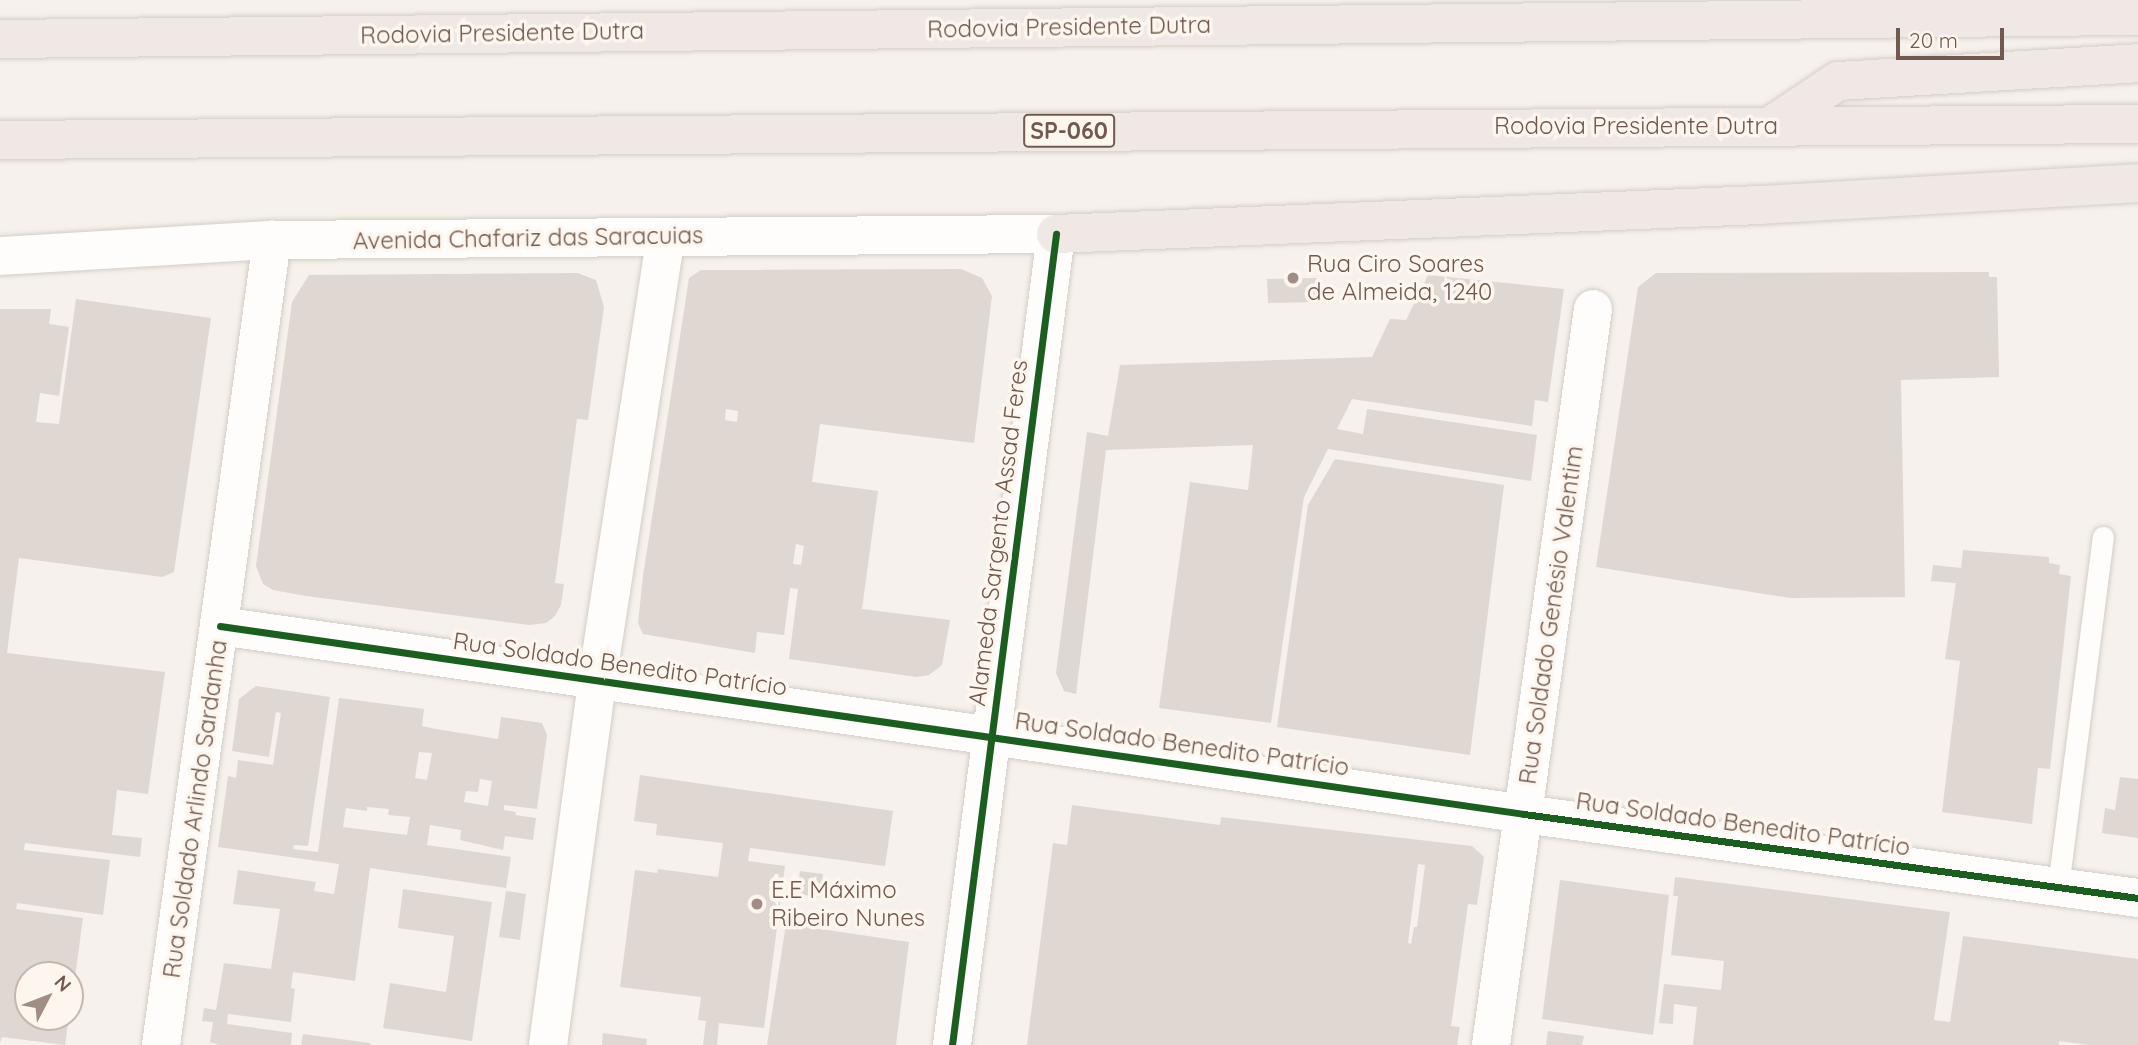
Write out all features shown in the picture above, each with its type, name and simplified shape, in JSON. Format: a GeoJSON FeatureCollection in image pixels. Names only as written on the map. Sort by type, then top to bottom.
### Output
{"type":"FeatureCollection","features":[{"type":"Feature","properties":{"kind":"highway","name":"Rodovia Presidente Dutra"},"geometry":{"type":"LineString","coordinates":[[0,39],[2138,16]]}},
{"type":"Feature","properties":{"kind":"highway"},"geometry":{"type":"LineString","coordinates":[[1772,125],[1838,81],[2138,63]]}},
{"type":"Feature","properties":{"kind":"highway","name":"Rodovia Presidente Dutra"},"geometry":{"type":"LineString","coordinates":[[0,140],[2138,124]]}},
{"type":"Feature","properties":{"kind":"highway"},"geometry":{"type":"LineString","coordinates":[[1056,234],[1760,205],[2138,183]]}},
{"type":"Feature","properties":{"kind":"street","name":"Avenida Chafariz das Saracuias"},"geometry":{"type":"LineString","coordinates":[[0,256],[272,240],[1056,234]]}},
{"type":"Feature","properties":{"kind":"street","name":"Alameda Sargento Assad Feres"},"geometry":{"type":"LineString","coordinates":[[952,1045],[1056,234]]}},
{"type":"Feature","properties":{"kind":"street"},"geometry":{"type":"LineString","coordinates":[[548,1045],[597,681],[666,237]]}},
{"type":"Feature","properties":{"kind":"street","name":"Rua Soldado Arlindo Sardanha"},"geometry":{"type":"LineString","coordinates":[[161,1045],[272,240]]}},
{"type":"Feature","properties":{"kind":"street","name":"Rua Soldado Genésio Valentim"},"geometry":{"type":"LineString","coordinates":[[1491,1045],[1593,309]]}},
{"type":"Feature","properties":{"kind":"street","name":"Rua Soldado Benedito Patrício"},"geometry":{"type":"LineString","coordinates":[[220,626],[1524,814],[2138,898]]}},
{"type":"Feature","properties":{"kind":"lane"},"geometry":{"type":"LineString","coordinates":[[2058,887],[2103,537]]}},
{"type":"Feature","properties":{"kind":"building"},"geometry":{"type":"Polygon","coordinates":[[[961,269],[982,278],[992,296],[974,443],[820,424],[812,482],[878,491],[862,609],[950,620],[942,665],[929,675],[917,677],[789,659],[798,589],[790,588],[784,635],[757,632],[755,653],[643,634],[638,623],[643,576],[689,278],[701,270],[961,269]],[[726,409],[725,420],[737,422],[738,411],[726,409]],[[796,544],[793,564],[801,565],[804,546],[796,544]]]}},
{"type":"Feature","properties":{"kind":"building"},"geometry":{"type":"Polygon","coordinates":[[[1989,272],[1989,277],[1997,277],[1999,377],[1901,380],[1905,597],[1790,598],[1596,567],[1638,287],[1656,273],[1989,272]]]}},
{"type":"Feature","properties":{"kind":"building"},"geometry":{"type":"Polygon","coordinates":[[[578,273],[596,280],[604,307],[588,420],[577,419],[555,583],[564,584],[561,605],[555,616],[546,623],[529,625],[306,596],[273,590],[263,584],[256,566],[292,302],[309,275],[578,273]]]}},
{"type":"Feature","properties":{"kind":"building"},"geometry":{"type":"Polygon","coordinates":[[[1428,275],[1564,289],[1548,402],[1535,400],[1532,426],[1352,399],[1337,429],[1363,434],[1367,409],[1537,435],[1531,481],[1328,449],[1304,497],[1271,723],[1159,708],[1190,482],[1248,490],[1253,445],[1106,450],[1076,694],[1064,691],[1056,673],[1087,432],[1108,436],[1120,365],[1372,357],[1390,319],[1406,320],[1428,275]]]}},
{"type":"Feature","properties":{"kind":"building"},"geometry":{"type":"Polygon","coordinates":[[[1317,278],[1317,302],[1268,303],[1267,279],[1317,278]]]}},
{"type":"Feature","properties":{"kind":"building"},"geometry":{"type":"Polygon","coordinates":[[[76,299],[211,318],[174,572],[162,577],[19,558],[7,653],[165,672],[148,794],[117,790],[112,835],[142,838],[140,857],[25,843],[24,850],[110,860],[103,915],[17,903],[16,909],[83,918],[77,961],[14,961],[14,1031],[67,1031],[65,1045],[2,1037],[0,1043],[0,309],[51,309],[49,324],[69,327],[59,396],[40,393],[36,422],[59,424],[76,299]]]}},
{"type":"Feature","properties":{"kind":"building"},"geometry":{"type":"Polygon","coordinates":[[[1335,459],[1504,485],[1470,755],[1277,727],[1308,505],[1335,459]]]}},
{"type":"Feature","properties":{"kind":"building"},"geometry":{"type":"Polygon","coordinates":[[[1963,550],[2049,557],[2049,563],[2060,565],[2059,574],[2071,576],[2050,769],[2038,768],[2032,824],[1942,812],[1960,661],[1945,659],[1956,583],[1931,581],[1933,565],[1961,568],[1963,550]]]}},
{"type":"Feature","properties":{"kind":"building"},"geometry":{"type":"Polygon","coordinates":[[[256,686],[330,697],[308,846],[294,845],[293,849],[318,852],[339,698],[424,709],[422,726],[436,729],[498,739],[501,717],[542,723],[547,735],[537,809],[504,805],[504,810],[516,812],[515,815],[536,818],[533,840],[505,836],[503,850],[460,840],[461,830],[430,825],[427,845],[511,857],[506,888],[370,868],[355,981],[293,972],[291,988],[295,989],[291,1022],[228,1014],[227,1024],[292,1033],[291,1045],[220,1045],[210,1042],[213,1022],[202,1021],[204,1008],[216,1010],[224,963],[271,969],[280,909],[233,904],[238,870],[316,882],[314,891],[334,894],[339,864],[218,847],[228,776],[236,778],[238,760],[273,765],[281,713],[276,712],[269,757],[232,751],[239,699],[256,686]],[[419,752],[415,778],[427,780],[432,753],[419,752]],[[480,779],[478,792],[466,791],[464,802],[488,806],[492,781],[480,779]],[[367,807],[367,811],[346,808],[343,827],[407,835],[410,817],[388,815],[389,809],[367,807]]]}},
{"type":"Feature","properties":{"kind":"building"},"geometry":{"type":"Polygon","coordinates":[[[640,775],[893,811],[885,866],[750,848],[748,861],[785,866],[764,1028],[719,1023],[717,1045],[703,1045],[706,1021],[698,1020],[701,997],[620,987],[635,870],[657,873],[658,869],[718,877],[723,843],[656,835],[657,824],[634,821],[640,775]]]}},
{"type":"Feature","properties":{"kind":"building"},"geometry":{"type":"Polygon","coordinates":[[[2120,777],[2138,779],[2138,838],[2102,833],[2105,808],[2115,810],[2120,777]]]}},
{"type":"Feature","properties":{"kind":"building"},"geometry":{"type":"Polygon","coordinates":[[[1072,805],[1220,825],[1221,817],[1472,846],[1484,857],[1477,905],[1468,904],[1451,1026],[1460,1027],[1457,1045],[1027,1045],[1053,843],[1067,845],[1072,805]],[[1418,864],[1408,943],[1411,944],[1414,927],[1417,927],[1425,865],[1418,864]]]}},
{"type":"Feature","properties":{"kind":"building"},"geometry":{"type":"Polygon","coordinates":[[[800,871],[823,874],[820,897],[797,894],[800,871]]]}},
{"type":"Feature","properties":{"kind":"building"},"geometry":{"type":"Polygon","coordinates":[[[1675,877],[1950,912],[1934,1020],[1950,1022],[1963,936],[2138,959],[2138,1045],[2089,1045],[2059,1041],[2059,1045],[1693,1045],[1697,1007],[1674,1004],[1673,1024],[1659,1023],[1664,984],[1721,990],[1724,961],[1671,955],[1678,896],[1673,896],[1675,877]]]}},
{"type":"Feature","properties":{"kind":"building"},"geometry":{"type":"Polygon","coordinates":[[[1560,880],[1669,895],[1653,1035],[1542,1019],[1560,880]]]}},
{"type":"Feature","properties":{"kind":"building"},"geometry":{"type":"Polygon","coordinates":[[[403,889],[492,902],[472,1041],[383,1028],[390,983],[446,992],[454,936],[398,928],[403,889]]]}},
{"type":"Feature","properties":{"kind":"building"},"geometry":{"type":"Polygon","coordinates":[[[506,891],[526,894],[520,940],[499,937],[506,891]]]}},
{"type":"Feature","properties":{"kind":"building"},"geometry":{"type":"Polygon","coordinates":[[[786,924],[909,942],[896,1045],[767,1045],[786,924]]]}},
{"type":"Feature","properties":{"kind":"building"},"geometry":{"type":"Polygon","coordinates":[[[1548,1031],[1584,1036],[1582,1045],[1546,1045],[1548,1031]]]}},
{"type":"Feature","properties":{"kind":"building"},"geometry":{"type":"Polygon","coordinates":[[[603,1033],[647,1039],[646,1045],[602,1045],[603,1033]]]}},
{"type":"Feature","properties":{"kind":"building"},"geometry":{"type":"Polygon","coordinates":[[[303,1034],[370,1043],[370,1045],[301,1045],[303,1034]]]}},
{"type":"Feature","properties":{"kind":"cycle path"},"geometry":{"type":"LineString","coordinates":[[952,1045],[1056,234]]}},
{"type":"Feature","properties":{"kind":"cycle path"},"geometry":{"type":"LineString","coordinates":[[220,626],[1524,814],[2138,898]]}},
{"type":"Feature","properties":{"kind":"place","name":"Rua Ciro Soares de Almeida, 1240"},"geometry":{"type":"Point","coordinates":[1293,278]}},
{"type":"Feature","properties":{"kind":"place","name":"E.E Máximo Ribeiro Nunes"},"geometry":{"type":"Point","coordinates":[757,904]}}]}
